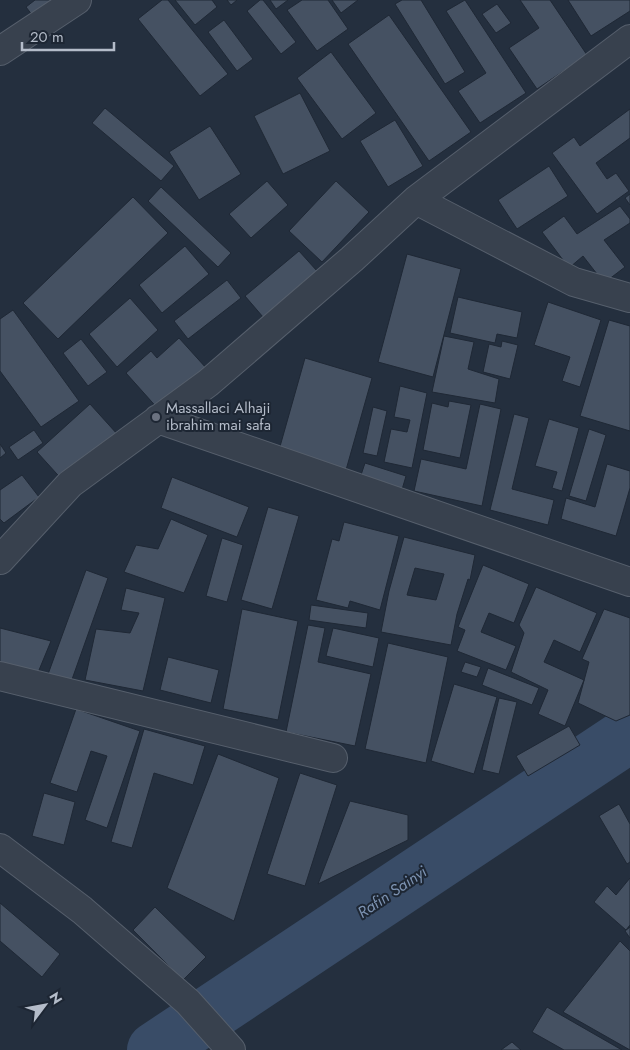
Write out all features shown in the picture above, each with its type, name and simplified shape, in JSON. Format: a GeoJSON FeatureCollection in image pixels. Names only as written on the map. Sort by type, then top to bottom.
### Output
{"type":"FeatureCollection","features":[{"type":"Feature","properties":{"kind":"street"},"geometry":{"type":"LineString","coordinates":[[0,51],[78,0]]}},
{"type":"Feature","properties":{"kind":"street"},"geometry":{"type":"LineString","coordinates":[[0,560],[70,484],[208,383],[352,259],[416,200],[630,39]]}},
{"type":"Feature","properties":{"kind":"street"},"geometry":{"type":"LineString","coordinates":[[416,200],[574,282],[630,298]]}},
{"type":"Feature","properties":{"kind":"street"},"geometry":{"type":"LineString","coordinates":[[158,419],[630,582]]}},
{"type":"Feature","properties":{"kind":"street"},"geometry":{"type":"LineString","coordinates":[[0,676],[333,758]]}},
{"type":"Feature","properties":{"kind":"street"},"geometry":{"type":"LineString","coordinates":[[0,848],[82,910],[188,1002],[232,1050]]}},
{"type":"Feature","properties":{"kind":"building"},"geometry":{"type":"Polygon","coordinates":[[[35,0],[59,0],[36,20],[26,7],[35,0]]]}},
{"type":"Feature","properties":{"kind":"building"},"geometry":{"type":"Polygon","coordinates":[[[162,0],[168,0],[228,74],[200,96],[138,19],[162,0]]]}},
{"type":"Feature","properties":{"kind":"building"},"geometry":{"type":"Polygon","coordinates":[[[175,0],[212,0],[217,7],[195,25],[175,0]]]}},
{"type":"Feature","properties":{"kind":"building"},"geometry":{"type":"Polygon","coordinates":[[[227,0],[237,0],[231,5],[227,0]]]}},
{"type":"Feature","properties":{"kind":"building"},"geometry":{"type":"Polygon","coordinates":[[[260,0],[263,0],[296,42],[281,54],[247,11],[260,0]]]}},
{"type":"Feature","properties":{"kind":"building"},"geometry":{"type":"Polygon","coordinates":[[[270,0],[288,0],[276,9],[270,0]]]}},
{"type":"Feature","properties":{"kind":"building"},"geometry":{"type":"Polygon","coordinates":[[[302,0],[328,0],[348,29],[317,51],[287,10],[302,0]]]}},
{"type":"Feature","properties":{"kind":"building"},"geometry":{"type":"Polygon","coordinates":[[[332,0],[358,0],[341,13],[332,0]]]}},
{"type":"Feature","properties":{"kind":"building"},"geometry":{"type":"Polygon","coordinates":[[[402,0],[421,0],[465,72],[445,84],[395,4],[402,0]]]}},
{"type":"Feature","properties":{"kind":"building"},"geometry":{"type":"Polygon","coordinates":[[[465,0],[526,93],[480,123],[458,91],[486,73],[446,11],[465,0]]]}},
{"type":"Feature","properties":{"kind":"building"},"geometry":{"type":"Polygon","coordinates":[[[520,0],[550,0],[587,55],[537,89],[509,48],[539,28],[520,0]]]}},
{"type":"Feature","properties":{"kind":"building"},"geometry":{"type":"Polygon","coordinates":[[[568,0],[630,0],[630,11],[591,36],[568,0]]]}},
{"type":"Feature","properties":{"kind":"building"},"geometry":{"type":"Polygon","coordinates":[[[497,4],[511,23],[496,33],[482,14],[497,4]]]}},
{"type":"Feature","properties":{"kind":"building"},"geometry":{"type":"Polygon","coordinates":[[[389,15],[471,132],[429,161],[348,44],[389,15]]]}},
{"type":"Feature","properties":{"kind":"building"},"geometry":{"type":"Polygon","coordinates":[[[224,20],[253,59],[237,71],[208,32],[224,20]]]}},
{"type":"Feature","properties":{"kind":"building"},"geometry":{"type":"Polygon","coordinates":[[[331,52],[376,113],[342,139],[297,78],[331,52]]]}},
{"type":"Feature","properties":{"kind":"building"},"geometry":{"type":"Polygon","coordinates":[[[300,93],[330,151],[283,174],[254,116],[300,93]]]}},
{"type":"Feature","properties":{"kind":"building"},"geometry":{"type":"Polygon","coordinates":[[[105,108],[174,166],[161,181],[92,123],[105,108]]]}},
{"type":"Feature","properties":{"kind":"building"},"geometry":{"type":"Polygon","coordinates":[[[630,109],[630,138],[596,163],[607,179],[616,173],[629,191],[597,214],[552,153],[574,137],[580,146],[630,109]]]}},
{"type":"Feature","properties":{"kind":"building"},"geometry":{"type":"Polygon","coordinates":[[[395,120],[423,166],[388,187],[360,141],[395,120]]]}},
{"type":"Feature","properties":{"kind":"building"},"geometry":{"type":"Polygon","coordinates":[[[210,126],[241,174],[199,200],[169,152],[210,126]]]}},
{"type":"Feature","properties":{"kind":"building"},"geometry":{"type":"Polygon","coordinates":[[[549,166],[568,196],[517,229],[498,200],[549,166]]]}},
{"type":"Feature","properties":{"kind":"building"},"geometry":{"type":"Polygon","coordinates":[[[267,181],[288,205],[251,238],[229,214],[267,181]]]}},
{"type":"Feature","properties":{"kind":"building"},"geometry":{"type":"Polygon","coordinates":[[[336,181],[369,212],[322,262],[289,231],[336,181]]]}},
{"type":"Feature","properties":{"kind":"building"},"geometry":{"type":"Polygon","coordinates":[[[161,187],[231,253],[218,267],[148,201],[161,187]]]}},
{"type":"Feature","properties":{"kind":"building"},"geometry":{"type":"Polygon","coordinates":[[[630,194],[630,205],[625,198],[630,194]]]}},
{"type":"Feature","properties":{"kind":"building"},"geometry":{"type":"Polygon","coordinates":[[[133,197],[168,233],[58,339],[23,303],[133,197]]]}},
{"type":"Feature","properties":{"kind":"building"},"geometry":{"type":"Polygon","coordinates":[[[620,206],[630,219],[630,223],[604,240],[625,267],[604,283],[583,256],[569,268],[542,232],[564,216],[577,234],[620,206]]]}},
{"type":"Feature","properties":{"kind":"building"},"geometry":{"type":"Polygon","coordinates":[[[185,246],[209,274],[162,313],[139,285],[185,246]]]}},
{"type":"Feature","properties":{"kind":"building"},"geometry":{"type":"Polygon","coordinates":[[[299,251],[317,271],[263,317],[245,296],[299,251]]]}},
{"type":"Feature","properties":{"kind":"building"},"geometry":{"type":"Polygon","coordinates":[[[407,254],[461,269],[433,377],[378,362],[407,254]]]}},
{"type":"Feature","properties":{"kind":"building"},"geometry":{"type":"Polygon","coordinates":[[[227,280],[241,298],[188,339],[174,321],[227,280]]]}},
{"type":"Feature","properties":{"kind":"building"},"geometry":{"type":"Polygon","coordinates":[[[458,297],[522,312],[517,338],[497,334],[495,343],[450,333],[458,297]]]}},
{"type":"Feature","properties":{"kind":"building"},"geometry":{"type":"Polygon","coordinates":[[[130,298],[158,330],[117,367],[89,334],[130,298]]]}},
{"type":"Feature","properties":{"kind":"building"},"geometry":{"type":"Polygon","coordinates":[[[548,302],[601,320],[580,387],[562,381],[570,357],[534,345],[548,302]]]}},
{"type":"Feature","properties":{"kind":"building"},"geometry":{"type":"Polygon","coordinates":[[[13,310],[79,401],[41,427],[0,371],[0,319],[13,310]]]}},
{"type":"Feature","properties":{"kind":"building"},"geometry":{"type":"Polygon","coordinates":[[[609,320],[630,326],[630,431],[580,416],[609,320]]]}},
{"type":"Feature","properties":{"kind":"building"},"geometry":{"type":"Polygon","coordinates":[[[444,336],[474,342],[468,369],[499,379],[495,403],[432,392],[444,336]]]}},
{"type":"Feature","properties":{"kind":"building"},"geometry":{"type":"Polygon","coordinates":[[[179,338],[207,369],[160,411],[126,373],[151,351],[157,358],[179,338]]]}},
{"type":"Feature","properties":{"kind":"building"},"geometry":{"type":"Polygon","coordinates":[[[81,339],[107,372],[88,386],[63,353],[81,339]]]}},
{"type":"Feature","properties":{"kind":"building"},"geometry":{"type":"Polygon","coordinates":[[[502,341],[518,345],[510,379],[483,372],[489,344],[501,347],[502,341]]]}},
{"type":"Feature","properties":{"kind":"building"},"geometry":{"type":"Polygon","coordinates":[[[305,358],[372,378],[346,470],[279,450],[305,358]]]}},
{"type":"Feature","properties":{"kind":"building"},"geometry":{"type":"Polygon","coordinates":[[[400,386],[427,393],[412,468],[384,462],[391,429],[407,432],[410,420],[394,417],[400,386]]]}},
{"type":"Feature","properties":{"kind":"building"},"geometry":{"type":"Polygon","coordinates":[[[449,401],[471,405],[460,458],[423,450],[432,403],[448,407],[449,401]]]}},
{"type":"Feature","properties":{"kind":"building"},"geometry":{"type":"Polygon","coordinates":[[[90,404],[118,435],[66,484],[37,452],[90,404]]]}},
{"type":"Feature","properties":{"kind":"building"},"geometry":{"type":"Polygon","coordinates":[[[480,404],[501,409],[482,506],[414,491],[421,459],[466,469],[480,404]]]}},
{"type":"Feature","properties":{"kind":"building"},"geometry":{"type":"Polygon","coordinates":[[[373,407],[387,411],[377,456],[363,453],[373,407]]]}},
{"type":"Feature","properties":{"kind":"building"},"geometry":{"type":"Polygon","coordinates":[[[514,414],[529,418],[512,489],[554,500],[548,525],[490,510],[514,414]]]}},
{"type":"Feature","properties":{"kind":"building"},"geometry":{"type":"Polygon","coordinates":[[[549,419],[579,428],[562,491],[552,488],[557,472],[535,466],[549,419]]]}},
{"type":"Feature","properties":{"kind":"building"},"geometry":{"type":"Polygon","coordinates":[[[589,429],[606,435],[586,501],[569,496],[589,429]]]}},
{"type":"Feature","properties":{"kind":"building"},"geometry":{"type":"Polygon","coordinates":[[[34,430],[43,443],[18,460],[9,447],[34,430]]]}},
{"type":"Feature","properties":{"kind":"building"},"geometry":{"type":"Polygon","coordinates":[[[0,444],[6,453],[0,458],[0,444]]]}},
{"type":"Feature","properties":{"kind":"building"},"geometry":{"type":"Polygon","coordinates":[[[365,463],[406,476],[401,493],[359,481],[365,463]]]}},
{"type":"Feature","properties":{"kind":"building"},"geometry":{"type":"Polygon","coordinates":[[[607,464],[630,471],[630,488],[616,536],[561,519],[566,498],[595,507],[607,464]]]}},
{"type":"Feature","properties":{"kind":"building"},"geometry":{"type":"Polygon","coordinates":[[[22,475],[39,497],[4,523],[0,519],[0,490],[22,475]]]}},
{"type":"Feature","properties":{"kind":"building"},"geometry":{"type":"Polygon","coordinates":[[[172,477],[249,507],[237,537],[161,508],[172,477]]]}},
{"type":"Feature","properties":{"kind":"building"},"geometry":{"type":"Polygon","coordinates":[[[268,507],[299,516],[272,609],[241,600],[268,507]]]}},
{"type":"Feature","properties":{"kind":"building"},"geometry":{"type":"Polygon","coordinates":[[[171,519],[208,535],[184,593],[124,572],[136,545],[158,549],[171,519]]]}},
{"type":"Feature","properties":{"kind":"building"},"geometry":{"type":"Polygon","coordinates":[[[344,522],[399,536],[380,610],[350,601],[348,608],[316,600],[332,539],[339,541],[344,522]]]}},
{"type":"Feature","properties":{"kind":"building"},"geometry":{"type":"Polygon","coordinates":[[[404,537],[475,555],[470,580],[468,579],[457,614],[451,645],[381,632],[389,591],[404,537]],[[415,568],[407,595],[436,600],[444,574],[415,568]]]}},
{"type":"Feature","properties":{"kind":"building"},"geometry":{"type":"Polygon","coordinates":[[[222,538],[243,545],[227,602],[206,596],[222,538]]]}},
{"type":"Feature","properties":{"kind":"building"},"geometry":{"type":"Polygon","coordinates":[[[483,565],[529,584],[514,623],[489,613],[481,632],[516,646],[506,670],[457,651],[465,630],[458,627],[483,565]]]}},
{"type":"Feature","properties":{"kind":"building"},"geometry":{"type":"Polygon","coordinates":[[[86,570],[108,578],[70,685],[47,677],[86,570]]]}},
{"type":"Feature","properties":{"kind":"building"},"geometry":{"type":"Polygon","coordinates":[[[536,587],[597,613],[580,652],[554,640],[544,662],[584,680],[565,726],[538,714],[548,690],[511,672],[524,633],[519,625],[536,587]]]}},
{"type":"Feature","properties":{"kind":"building"},"geometry":{"type":"Polygon","coordinates":[[[126,588],[165,598],[143,691],[85,680],[96,629],[130,633],[139,613],[121,610],[126,588]]]}},
{"type":"Feature","properties":{"kind":"building"},"geometry":{"type":"Polygon","coordinates":[[[311,605],[368,613],[366,628],[309,620],[311,605]]]}},
{"type":"Feature","properties":{"kind":"building"},"geometry":{"type":"Polygon","coordinates":[[[242,609],[298,621],[278,720],[223,709],[242,609]]]}},
{"type":"Feature","properties":{"kind":"building"},"geometry":{"type":"Polygon","coordinates":[[[604,609],[630,618],[630,715],[616,721],[578,703],[589,662],[582,659],[604,609]]]}},
{"type":"Feature","properties":{"kind":"building"},"geometry":{"type":"Polygon","coordinates":[[[308,625],[325,628],[318,662],[371,674],[355,746],[286,732],[308,625]]]}},
{"type":"Feature","properties":{"kind":"building"},"geometry":{"type":"Polygon","coordinates":[[[0,628],[51,641],[37,675],[0,668],[0,628]]]}},
{"type":"Feature","properties":{"kind":"building"},"geometry":{"type":"Polygon","coordinates":[[[333,628],[379,638],[373,667],[326,656],[333,628]]]}},
{"type":"Feature","properties":{"kind":"building"},"geometry":{"type":"Polygon","coordinates":[[[388,643],[448,657],[426,763],[365,749],[388,643]]]}},
{"type":"Feature","properties":{"kind":"building"},"geometry":{"type":"Polygon","coordinates":[[[168,657],[219,670],[211,703],[160,690],[168,657]]]}},
{"type":"Feature","properties":{"kind":"building"},"geometry":{"type":"Polygon","coordinates":[[[465,662],[481,667],[477,677],[461,672],[465,662]]]}},
{"type":"Feature","properties":{"kind":"building"},"geometry":{"type":"Polygon","coordinates":[[[488,668],[539,688],[532,705],[482,685],[488,668]]]}},
{"type":"Feature","properties":{"kind":"building"},"geometry":{"type":"Polygon","coordinates":[[[454,684],[497,697],[474,774],[431,761],[454,684]]]}},
{"type":"Feature","properties":{"kind":"building"},"geometry":{"type":"Polygon","coordinates":[[[499,698],[517,702],[499,774],[482,770],[499,698]]]}},
{"type":"Feature","properties":{"kind":"building"},"geometry":{"type":"Polygon","coordinates":[[[76,709],[140,731],[107,828],[85,820],[107,756],[91,751],[77,792],[50,783],[76,709]]]}},
{"type":"Feature","properties":{"kind":"building"},"geometry":{"type":"Polygon","coordinates":[[[569,726],[580,745],[528,776],[516,756],[569,726]]]}},
{"type":"Feature","properties":{"kind":"building"},"geometry":{"type":"Polygon","coordinates":[[[144,729],[205,746],[193,785],[154,773],[132,848],[111,842],[144,729]]]}},
{"type":"Feature","properties":{"kind":"building"},"geometry":{"type":"Polygon","coordinates":[[[218,754],[279,778],[234,921],[167,888],[218,754]]]}},
{"type":"Feature","properties":{"kind":"building"},"geometry":{"type":"Polygon","coordinates":[[[300,773],[337,785],[305,886],[267,874],[300,773]]]}},
{"type":"Feature","properties":{"kind":"building"},"geometry":{"type":"Polygon","coordinates":[[[44,793],[75,802],[64,845],[32,836],[44,793]]]}},
{"type":"Feature","properties":{"kind":"building"},"geometry":{"type":"Polygon","coordinates":[[[350,801],[408,815],[408,840],[318,884],[350,801]]]}},
{"type":"Feature","properties":{"kind":"building"},"geometry":{"type":"Polygon","coordinates":[[[619,804],[630,824],[630,862],[627,864],[599,816],[619,804]]]}},
{"type":"Feature","properties":{"kind":"building"},"geometry":{"type":"Polygon","coordinates":[[[630,878],[630,925],[626,930],[594,902],[607,886],[616,895],[630,878]]]}},
{"type":"Feature","properties":{"kind":"building"},"geometry":{"type":"Polygon","coordinates":[[[0,903],[60,954],[42,977],[0,941],[0,903]]]}},
{"type":"Feature","properties":{"kind":"building"},"geometry":{"type":"Polygon","coordinates":[[[155,907],[206,957],[183,980],[133,930],[155,907]]]}},
{"type":"Feature","properties":{"kind":"building"},"geometry":{"type":"Polygon","coordinates":[[[630,927],[630,938],[625,931],[630,927]]]}},
{"type":"Feature","properties":{"kind":"building"},"geometry":{"type":"Polygon","coordinates":[[[620,941],[630,951],[630,1050],[563,1012],[620,941]]]}},
{"type":"Feature","properties":{"kind":"building"},"geometry":{"type":"Polygon","coordinates":[[[547,1007],[622,1050],[564,1050],[532,1032],[547,1007]]]}},
{"type":"Feature","properties":{"kind":"building"},"geometry":{"type":"Polygon","coordinates":[[[512,1042],[521,1050],[501,1050],[512,1042]]]}},
{"type":"Feature","properties":{"kind":"waterway","name":"Rafin Sainyi"},"geometry":{"type":"LineString","coordinates":[[155,1050],[630,734]]}},
{"type":"Feature","properties":{"kind":"place","name":"Massallaci Alhaji ibrahim mai safa"},"geometry":{"type":"Point","coordinates":[156,417]}}]}
